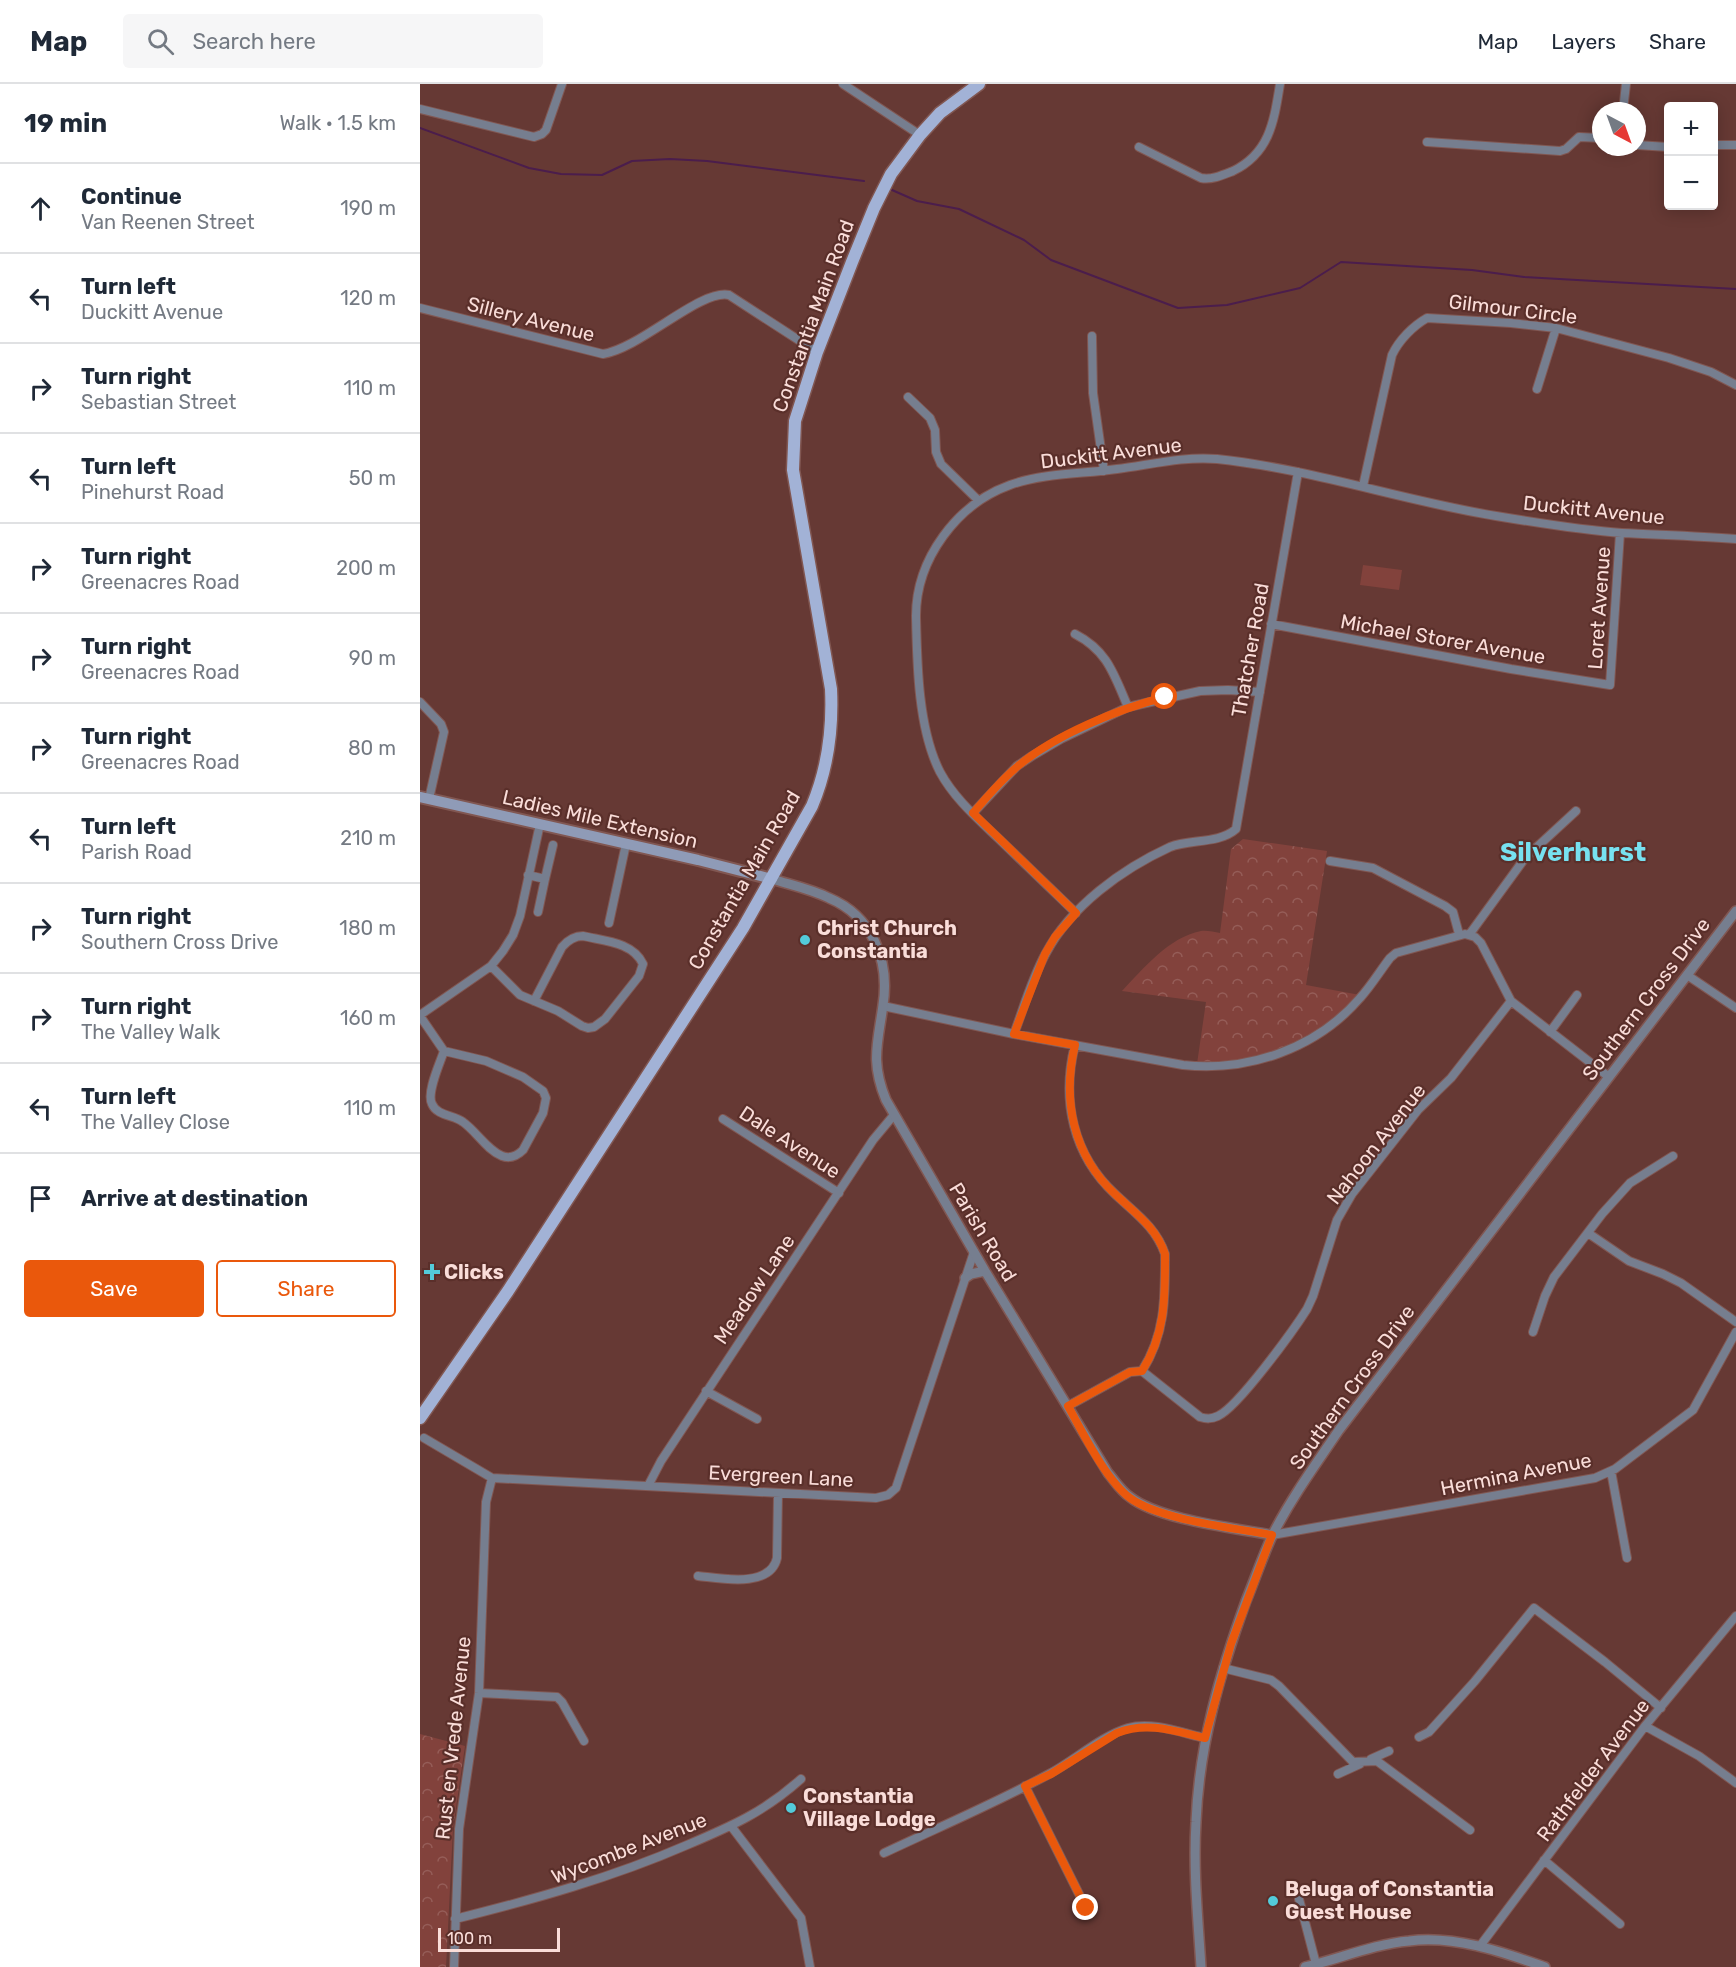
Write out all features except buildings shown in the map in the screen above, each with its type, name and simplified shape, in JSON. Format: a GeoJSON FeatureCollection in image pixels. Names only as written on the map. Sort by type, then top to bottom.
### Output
{"type":"FeatureCollection","features":[{"type":"Feature","properties":{"kind":"main road","name":"Constantia Main Road"},"geometry":{"type":"LineString","coordinates":[[420,1419],[508,1291],[743,928],[804,822],[820,786],[826,764],[831,725],[831,689],[793,470],[795,421],[817,352],[882,190],[901,158],[920,135],[940,114],[979,84]]}},
{"type":"Feature","properties":{"kind":"main road","name":"Ladies Mile Extension"},"geometry":{"type":"LineString","coordinates":[[425,798],[772,879]]}},
{"type":"Feature","properties":{"kind":"street"},"geometry":{"type":"LineString","coordinates":[[420,109],[534,137],[546,130],[562,84]]}},
{"type":"Feature","properties":{"kind":"street"},"geometry":{"type":"LineString","coordinates":[[843,84],[920,135]]}},
{"type":"Feature","properties":{"kind":"street"},"geometry":{"type":"LineString","coordinates":[[1138,147],[1201,178],[1207,179],[1227,173],[1251,161],[1263,146],[1272,126],[1280,84]]}},
{"type":"Feature","properties":{"kind":"street"},"geometry":{"type":"LineString","coordinates":[[1624,102],[1626,84]]}},
{"type":"Feature","properties":{"kind":"street"},"geometry":{"type":"LineString","coordinates":[[1427,142],[1560,151],[1566,149],[1579,137],[1592,138]]}},
{"type":"Feature","properties":{"kind":"street"},"geometry":{"type":"LineString","coordinates":[[1718,145],[1736,145]]}},
{"type":"Feature","properties":{"kind":"street"},"geometry":{"type":"LineString","coordinates":[[1646,146],[1664,147]]}},
{"type":"Feature","properties":{"kind":"street","name":"Sillery Avenue"},"geometry":{"type":"LineString","coordinates":[[420,308],[603,354],[626,347],[706,298],[721,293],[729,295],[817,352]]}},
{"type":"Feature","properties":{"kind":"street","name":"Gilmour Circle"},"geometry":{"type":"LineString","coordinates":[[1363,486],[1392,355],[1396,346],[1427,318],[1556,328],[1669,358],[1711,372],[1736,385]]}},
{"type":"Feature","properties":{"kind":"street"},"geometry":{"type":"LineString","coordinates":[[1537,389],[1556,328]]}},
{"type":"Feature","properties":{"kind":"street"},"geometry":{"type":"LineString","coordinates":[[1092,336],[1093,393],[1104,471]]}},
{"type":"Feature","properties":{"kind":"street"},"geometry":{"type":"LineString","coordinates":[[908,397],[930,418],[934,430],[936,452],[941,464],[979,501]]}},
{"type":"Feature","properties":{"kind":"street","name":"Duckitt Avenue"},"geometry":{"type":"LineString","coordinates":[[1076,913],[951,789],[940,772],[927,735],[918,656],[916,608],[924,573],[934,551],[947,530],[979,501],[995,492],[1029,480],[1207,458],[1298,472],[1497,516],[1620,533],[1736,539]]}},
{"type":"Feature","properties":{"kind":"street","name":"Thatcher Road"},"geometry":{"type":"LineString","coordinates":[[1076,913],[1111,882],[1149,857],[1176,845],[1223,836],[1233,832],[1237,825],[1298,472]]}},
{"type":"Feature","properties":{"kind":"street","name":"Loret Avenue"},"geometry":{"type":"LineString","coordinates":[[1610,685],[1620,533]]}},
{"type":"Feature","properties":{"kind":"street","name":"Michael Storer Avenue"},"geometry":{"type":"LineString","coordinates":[[1271,624],[1610,685]]}},
{"type":"Feature","properties":{"kind":"street"},"geometry":{"type":"LineString","coordinates":[[1075,634],[1087,640],[1102,653],[1128,707]]}},
{"type":"Feature","properties":{"kind":"street"},"geometry":{"type":"LineString","coordinates":[[973,813],[1001,782],[1032,756],[1061,739],[1128,707],[1165,697],[1218,689],[1260,692]]}},
{"type":"Feature","properties":{"kind":"street"},"geometry":{"type":"LineString","coordinates":[[420,702],[441,724],[444,732],[425,798]]}},
{"type":"Feature","properties":{"kind":"street"},"geometry":{"type":"LineString","coordinates":[[1469,934],[1525,858],[1576,811]]}},
{"type":"Feature","properties":{"kind":"street"},"geometry":{"type":"LineString","coordinates":[[444,1051],[430,1095],[432,1107],[438,1112],[464,1122],[501,1156],[518,1155],[543,1113],[546,1098],[543,1091],[523,1077],[496,1065],[444,1051],[420,1016],[491,966],[513,935],[520,916],[540,824]]}},
{"type":"Feature","properties":{"kind":"street"},"geometry":{"type":"LineString","coordinates":[[609,923],[626,844]]}},
{"type":"Feature","properties":{"kind":"street"},"geometry":{"type":"LineString","coordinates":[[538,912],[553,845]]}},
{"type":"Feature","properties":{"kind":"street"},"geometry":{"type":"LineString","coordinates":[[1330,861],[1373,868],[1445,906],[1453,912],[1459,934]]}},
{"type":"Feature","properties":{"kind":"street"},"geometry":{"type":"LineString","coordinates":[[528,875],[545,879]]}},
{"type":"Feature","properties":{"kind":"street","name":"Parish Road"},"geometry":{"type":"LineString","coordinates":[[772,879],[830,898],[849,909],[862,922],[878,947],[885,981],[875,1062],[881,1088],[893,1116],[1108,1473],[1130,1497],[1164,1514],[1272,1535]]}},
{"type":"Feature","properties":{"kind":"street","name":"Southern Cross Drive"},"geometry":{"type":"LineString","coordinates":[[1201,1967],[1195,1872],[1196,1822],[1205,1738],[1223,1668],[1272,1535],[1303,1483],[1339,1430],[1736,911]]}},
{"type":"Feature","properties":{"kind":"street"},"geometry":{"type":"LineString","coordinates":[[1014,1034],[1045,954],[1055,937],[1076,913]]}},
{"type":"Feature","properties":{"kind":"street"},"geometry":{"type":"LineString","coordinates":[[883,1006],[1014,1034],[1200,1067],[1243,1064],[1282,1053],[1312,1038],[1359,1000],[1396,953],[1459,934],[1469,934],[1481,943],[1511,1001],[1609,1077]]}},
{"type":"Feature","properties":{"kind":"street"},"geometry":{"type":"LineString","coordinates":[[491,966],[514,991],[534,1001],[558,1011],[582,1026],[594,1027],[605,1019],[639,976],[643,964],[634,951],[625,946],[577,936],[562,947],[534,1001]]}},
{"type":"Feature","properties":{"kind":"street"},"geometry":{"type":"LineString","coordinates":[[1687,975],[1736,1008]]}},
{"type":"Feature","properties":{"kind":"street"},"geometry":{"type":"LineString","coordinates":[[1550,1032],[1577,995]]}},
{"type":"Feature","properties":{"kind":"street","name":"Nahoon Avenue"},"geometry":{"type":"LineString","coordinates":[[1142,1371],[1200,1417],[1209,1419],[1219,1416],[1238,1400],[1307,1309],[1337,1220],[1352,1194],[1418,1110],[1451,1078],[1511,1001]]}},
{"type":"Feature","properties":{"kind":"street"},"geometry":{"type":"LineString","coordinates":[[1068,1406],[1130,1372],[1142,1371],[1152,1354],[1160,1331],[1165,1254],[1149,1226],[1111,1190],[1097,1174],[1083,1151],[1075,1131],[1069,1102],[1070,1070],[1075,1045]]}},
{"type":"Feature","properties":{"kind":"street","name":"Meadow Lane"},"geometry":{"type":"LineString","coordinates":[[648,1486],[661,1461],[706,1391],[873,1140],[893,1116]]}},
{"type":"Feature","properties":{"kind":"street","name":"Dale Avenue"},"geometry":{"type":"LineString","coordinates":[[723,1119],[839,1194]]}},
{"type":"Feature","properties":{"kind":"street"},"geometry":{"type":"LineString","coordinates":[[1533,1332],[1554,1277],[1608,1206],[1630,1184],[1673,1156]]}},
{"type":"Feature","properties":{"kind":"street"},"geometry":{"type":"LineString","coordinates":[[1588,1233],[1629,1261],[1681,1283],[1736,1322]]}},
{"type":"Feature","properties":{"kind":"street","name":"Evergreen Lane"},"geometry":{"type":"LineString","coordinates":[[424,1438],[492,1478],[876,1498],[888,1495],[896,1488],[974,1252]]}},
{"type":"Feature","properties":{"kind":"street"},"geometry":{"type":"LineString","coordinates":[[965,1278],[985,1271]]}},
{"type":"Feature","properties":{"kind":"street","name":"Hermina Avenue"},"geometry":{"type":"LineString","coordinates":[[1272,1535],[1594,1478],[1611,1471],[1693,1410],[1736,1332]]}},
{"type":"Feature","properties":{"kind":"street"},"geometry":{"type":"LineString","coordinates":[[706,1391],[757,1419]]}},
{"type":"Feature","properties":{"kind":"street"},"geometry":{"type":"LineString","coordinates":[[1611,1471],[1628,1558]]}},
{"type":"Feature","properties":{"kind":"street","name":"Rust en Vrede Avenue"},"geometry":{"type":"LineString","coordinates":[[454,1967],[459,1829],[479,1693],[486,1503],[492,1478]]}},
{"type":"Feature","properties":{"kind":"street"},"geometry":{"type":"LineString","coordinates":[[698,1576],[741,1581],[771,1570],[777,1558],[778,1493]]}},
{"type":"Feature","properties":{"kind":"street"},"geometry":{"type":"LineString","coordinates":[[1419,1737],[1429,1732],[1475,1681],[1534,1608],[1605,1662],[1660,1708]]}},
{"type":"Feature","properties":{"kind":"street","name":"Rathfelder Avenue"},"geometry":{"type":"LineString","coordinates":[[1480,1946],[1646,1726],[1736,1616]]}},
{"type":"Feature","properties":{"kind":"street"},"geometry":{"type":"LineString","coordinates":[[1223,1668],[1271,1680],[1353,1762],[1377,1761],[1470,1830]]}},
{"type":"Feature","properties":{"kind":"street"},"geometry":{"type":"LineString","coordinates":[[479,1693],[556,1697],[562,1702],[584,1741]]}},
{"type":"Feature","properties":{"kind":"street"},"geometry":{"type":"LineString","coordinates":[[1646,1726],[1719,1768],[1736,1783]]}},
{"type":"Feature","properties":{"kind":"street"},"geometry":{"type":"LineString","coordinates":[[884,1854],[1051,1774],[1129,1728],[1154,1727],[1205,1738]]}},
{"type":"Feature","properties":{"kind":"street"},"geometry":{"type":"LineString","coordinates":[[1338,1774],[1389,1751]]}},
{"type":"Feature","properties":{"kind":"street","name":"Wycombe Avenue"},"geometry":{"type":"LineString","coordinates":[[455,1919],[545,1897],[640,1865],[731,1826],[772,1804],[801,1779]]}},
{"type":"Feature","properties":{"kind":"street"},"geometry":{"type":"LineString","coordinates":[[1025,1786],[1086,1908]]}},
{"type":"Feature","properties":{"kind":"street"},"geometry":{"type":"LineString","coordinates":[[731,1826],[801,1918],[810,1967]]}},
{"type":"Feature","properties":{"kind":"street"},"geometry":{"type":"LineString","coordinates":[[1544,1860],[1620,1924]]}},
{"type":"Feature","properties":{"kind":"street"},"geometry":{"type":"LineString","coordinates":[[1299,1899],[1316,1964]]}},
{"type":"Feature","properties":{"kind":"street"},"geometry":{"type":"LineString","coordinates":[[1305,1967],[1409,1941],[1449,1942],[1480,1946],[1545,1967]]}},
{"type":"Feature","properties":{"kind":"green space"},"geometry":{"type":"Polygon","coordinates":[[[1363,565],[1402,570],[1399,590],[1360,585],[1363,565]]]}},
{"type":"Feature","properties":{"kind":"green space"},"geometry":{"type":"Polygon","coordinates":[[[1243,839],[1327,851],[1306,985],[1360,995],[1336,1019],[1292,1045],[1244,1061],[1197,1064],[1206,1002],[1122,991],[1157,955],[1178,940],[1201,931],[1220,933],[1231,849],[1243,839]]]}},
{"type":"Feature","properties":{"kind":"green space"},"geometry":{"type":"Polygon","coordinates":[[[420,1734],[465,1746],[453,1828],[446,1967],[420,1967],[420,1734]]]}},
{"type":"Feature","properties":{"kind":"waterway"},"geometry":{"type":"LineString","coordinates":[[420,128],[529,168],[561,174],[602,175],[632,161],[670,159],[707,161],[864,181]]}},
{"type":"Feature","properties":{"kind":"waterway"},"geometry":{"type":"LineString","coordinates":[[892,190],[917,201],[959,209],[1024,240],[1051,260],[1178,308],[1227,305],[1300,288],[1341,262],[1472,270],[1524,277],[1736,289]]}},
{"type":"Feature","properties":{"kind":"place","name":"Christ Church Constantia"},"geometry":{"type":"Point","coordinates":[805,940]}},
{"type":"Feature","properties":{"kind":"place","name":"Clicks"},"geometry":{"type":"Point","coordinates":[432,1272]}},
{"type":"Feature","properties":{"kind":"place","name":"Constantia Village Lodge"},"geometry":{"type":"Point","coordinates":[791,1808]}},
{"type":"Feature","properties":{"kind":"place","name":"Beluga of Constantia Guest House"},"geometry":{"type":"Point","coordinates":[1273,1901]}},
{"type":"Feature","properties":{"kind":"district","name":"Silverhurst"},"geometry":{"type":"Point","coordinates":[1573,852]}},
{"type":"Feature","properties":{"kind":"route"},"geometry":{"type":"LineString","coordinates":[[1086,1908],[1025,1786],[1051,1774],[1129,1728],[1154,1727],[1205,1738],[1231,1644],[1272,1535],[1164,1514],[1144,1506],[1123,1491],[1108,1473],[1068,1406],[1130,1372],[1142,1371],[1157,1344],[1160,1331],[1165,1254],[1156,1234],[1142,1217],[1111,1190],[1097,1174],[1083,1151],[1071,1118],[1069,1102],[1070,1070],[1075,1045],[1014,1034],[1045,954],[1055,937],[1076,913],[973,813],[1017,766],[1032,756],[1094,722],[1128,707],[1165,697]]}}]}
